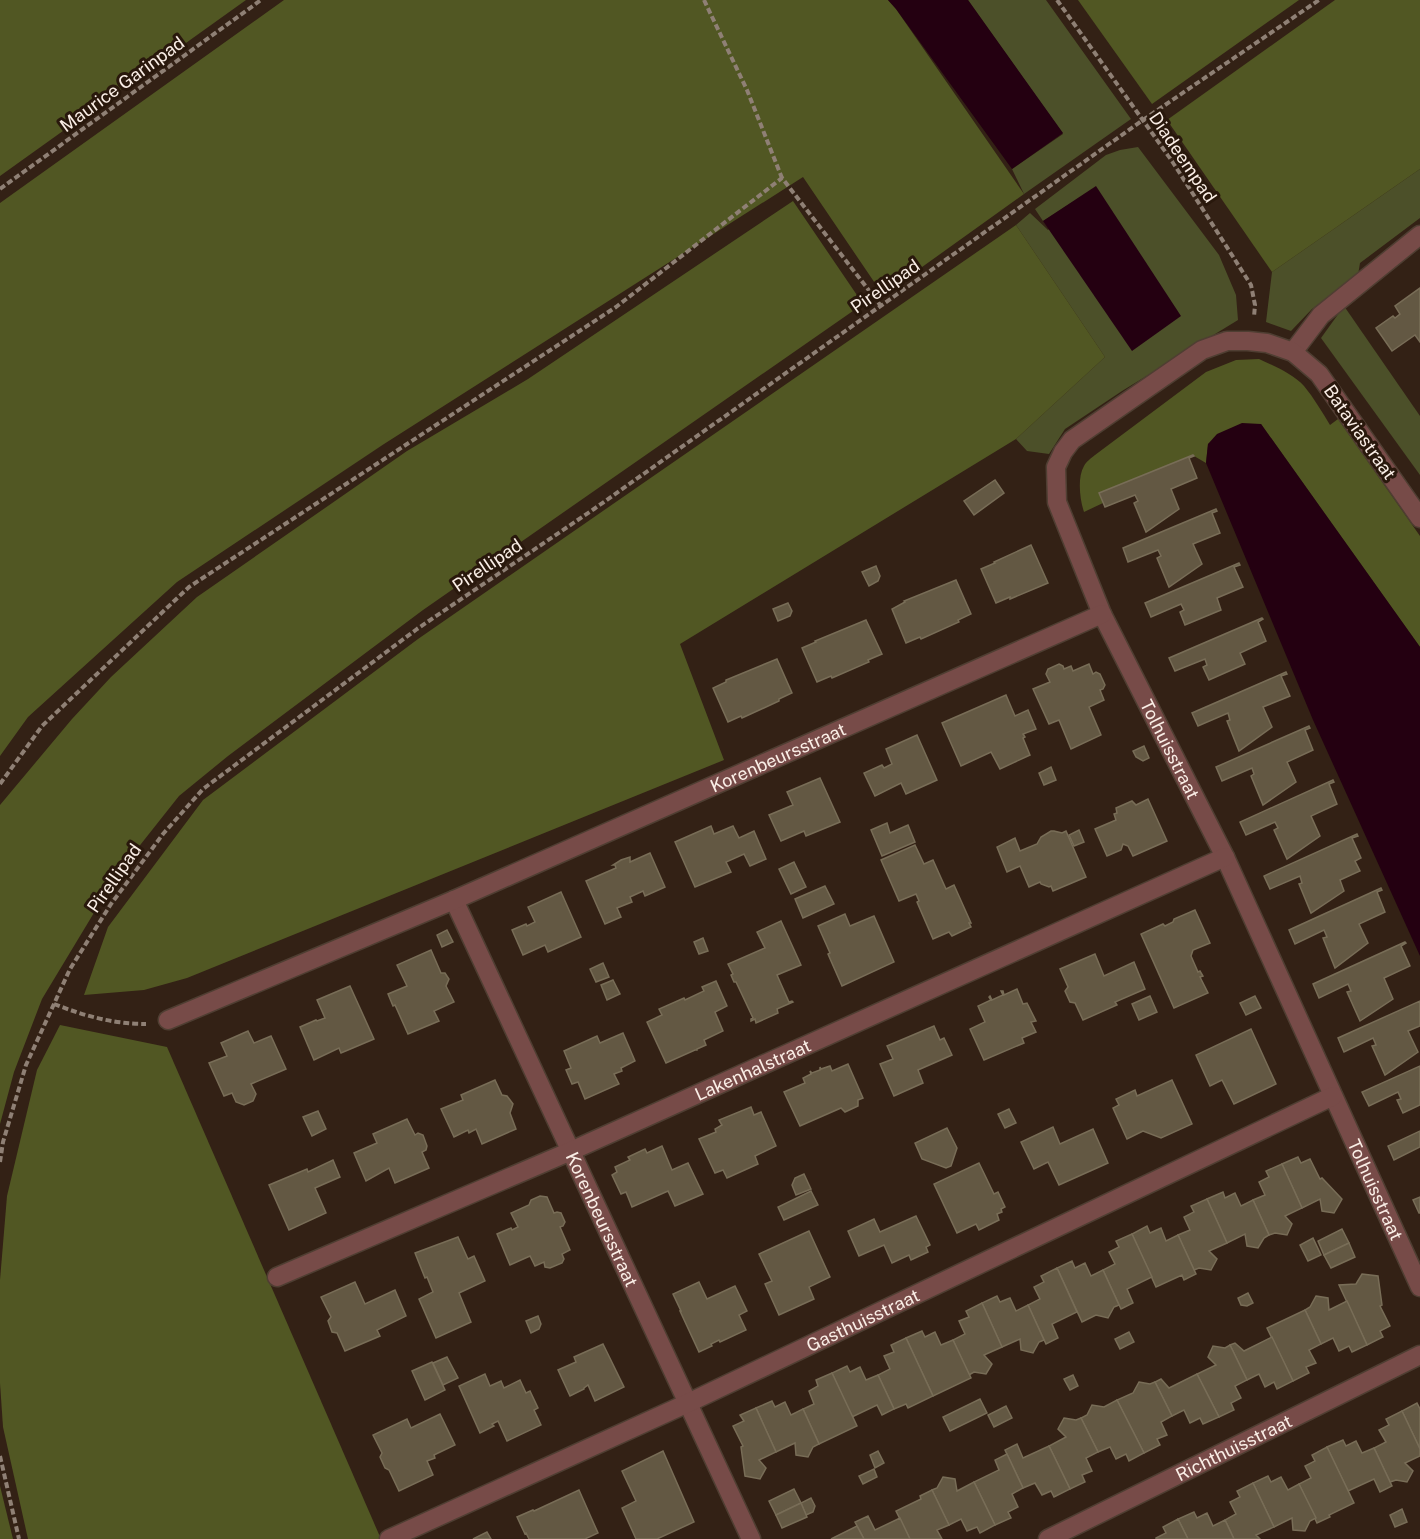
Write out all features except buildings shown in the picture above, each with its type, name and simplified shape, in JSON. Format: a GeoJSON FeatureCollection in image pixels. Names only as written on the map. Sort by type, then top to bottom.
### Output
{"type":"FeatureCollection","features":[{"type":"Feature","properties":{"kind":"street"},"geometry":{"type":"LineString","coordinates":[[1293,352],[1322,315],[1420,235]]}},
{"type":"Feature","properties":{"kind":"street","name":"Tolhuisstraat"},"geometry":{"type":"LineString","coordinates":[[1293,352],[1267,343],[1248,341],[1227,341],[1202,350],[1072,440],[1056,467],[1057,502],[1102,614],[1225,857],[1420,1287]]}},
{"type":"Feature","properties":{"kind":"street","name":"Bataviastraat"},"geometry":{"type":"LineString","coordinates":[[1293,352],[1319,374],[1420,518]]}},
{"type":"Feature","properties":{"kind":"street","name":"Korenbeursstraat"},"geometry":{"type":"LineString","coordinates":[[168,1020],[454,900],[1102,614]]}},
{"type":"Feature","properties":{"kind":"street","name":"Lakenhalstraat"},"geometry":{"type":"LineString","coordinates":[[277,1277],[571,1151],[1225,857]]}},
{"type":"Feature","properties":{"kind":"street","name":"Korenbeursstraat"},"geometry":{"type":"LineString","coordinates":[[454,900],[751,1539]]}},
{"type":"Feature","properties":{"kind":"street","name":"Gasthuisstraat"},"geometry":{"type":"LineString","coordinates":[[389,1539],[688,1403],[1333,1096]]}},
{"type":"Feature","properties":{"kind":"street","name":"Richthuisstraat"},"geometry":{"type":"LineString","coordinates":[[1048,1539],[1420,1355]]}},
{"type":"Feature","properties":{"kind":"path","name":"Maurice Garinpad"},"geometry":{"type":"LineString","coordinates":[[0,189],[261,0]]}},
{"type":"Feature","properties":{"kind":"path"},"geometry":{"type":"LineString","coordinates":[[704,0],[747,90],[782,178],[881,306]]}},
{"type":"Feature","properties":{"kind":"path","name":"Diadeempad"},"geometry":{"type":"LineString","coordinates":[[1057,0],[1172,161],[1251,285],[1255,305],[1253,325],[1248,341]]}},
{"type":"Feature","properties":{"kind":"path","name":"Pirellipad"},"geometry":{"type":"LineString","coordinates":[[0,1162],[3,1142],[26,1065],[70,969],[111,904],[163,834],[203,789],[417,629],[594,509],[1143,120],[1319,0]]}},
{"type":"Feature","properties":{"kind":"path"},"geometry":{"type":"LineString","coordinates":[[0,783],[42,726],[189,587],[616,307],[782,178]]}},
{"type":"Feature","properties":{"kind":"path"},"geometry":{"type":"LineString","coordinates":[[54,1004],[97,1019],[124,1024],[150,1024],[168,1020]]}},
{"type":"Feature","properties":{"kind":"path"},"geometry":{"type":"LineString","coordinates":[[0,1456],[19,1539]]}},
{"type":"Feature","properties":{"kind":"green space"},"geometry":{"type":"Polygon","coordinates":[[[0,0],[246,0],[0,176],[0,0]]]}},
{"type":"Feature","properties":{"kind":"green space"},"geometry":{"type":"Polygon","coordinates":[[[284,0],[888,0],[1024,194],[883,295],[803,177],[384,444],[177,582],[28,717],[0,756],[0,203],[284,0]]]}},
{"type":"Feature","properties":{"kind":"green space"},"geometry":{"type":"Polygon","coordinates":[[[968,0],[1046,0],[1131,119],[1024,194],[1012,169],[1063,134],[968,0]]]}},
{"type":"Feature","properties":{"kind":"green space"},"geometry":{"type":"Polygon","coordinates":[[[1078,0],[1299,0],[1152,104],[1078,0]]]}},
{"type":"Feature","properties":{"kind":"green space"},"geometry":{"type":"Polygon","coordinates":[[[1335,0],[1420,0],[1420,169],[1272,272],[1167,120],[1335,0]]]}},
{"type":"Feature","properties":{"kind":"green space"},"geometry":{"type":"Polygon","coordinates":[[[1138,147],[1219,255],[1236,295],[1238,320],[1065,429],[1049,454],[1027,451],[1016,439],[1105,357],[1016,225],[1030,213],[1048,230],[1096,187],[1043,221],[1035,209],[1106,155],[1138,147]]]}},
{"type":"Feature","properties":{"kind":"green space"},"geometry":{"type":"Polygon","coordinates":[[[1420,169],[1420,218],[1360,263],[1358,275],[1312,309],[1291,331],[1266,322],[1272,272],[1420,169]]]}},
{"type":"Feature","properties":{"kind":"green space"},"geometry":{"type":"Polygon","coordinates":[[[793,201],[863,304],[423,610],[228,756],[179,796],[118,873],[42,999],[14,1072],[0,1124],[0,805],[72,719],[111,677],[197,597],[407,451],[528,379],[793,201]]]}},
{"type":"Feature","properties":{"kind":"green space"},"geometry":{"type":"Polygon","coordinates":[[[1016,225],[1105,357],[1016,439],[680,644],[724,760],[187,978],[144,990],[84,995],[108,927],[203,800],[418,639],[1016,225]]]}},
{"type":"Feature","properties":{"kind":"green space"},"geometry":{"type":"Polygon","coordinates":[[[1344,306],[1420,416],[1420,475],[1321,338],[1344,306]]]}},
{"type":"Feature","properties":{"kind":"green space"},"geometry":{"type":"Polygon","coordinates":[[[1259,359],[1300,382],[1330,425],[1338,419],[1420,536],[1420,647],[1261,424],[1208,444],[1206,463],[1194,456],[1100,493],[1103,503],[1084,512],[1080,495],[1080,477],[1084,466],[1090,459],[1206,372],[1236,360],[1259,359]]]}},
{"type":"Feature","properties":{"kind":"green space"},"geometry":{"type":"Polygon","coordinates":[[[60,1025],[167,1047],[381,1539],[28,1539],[3,1427],[0,1383],[0,1280],[7,1196],[37,1070],[60,1025]]]}},
{"type":"Feature","properties":{"kind":"green space"},"geometry":{"type":"Polygon","coordinates":[[[0,1486],[13,1539],[0,1539],[0,1486]]]}},
{"type":"Feature","properties":{"kind":"shaded area"},"geometry":{"type":"Polygon","coordinates":[[[888,0],[968,0],[1063,133],[1012,169],[888,0]]]}},
{"type":"Feature","properties":{"kind":"shaded area"},"geometry":{"type":"Polygon","coordinates":[[[1096,186],[1181,316],[1132,351],[1043,221],[1096,186]]]}},
{"type":"Feature","properties":{"kind":"shaded area"},"geometry":{"type":"Polygon","coordinates":[[[1242,423],[1261,424],[1420,647],[1420,956],[1313,720],[1206,463],[1208,444],[1217,434],[1242,423]]]}}]}
